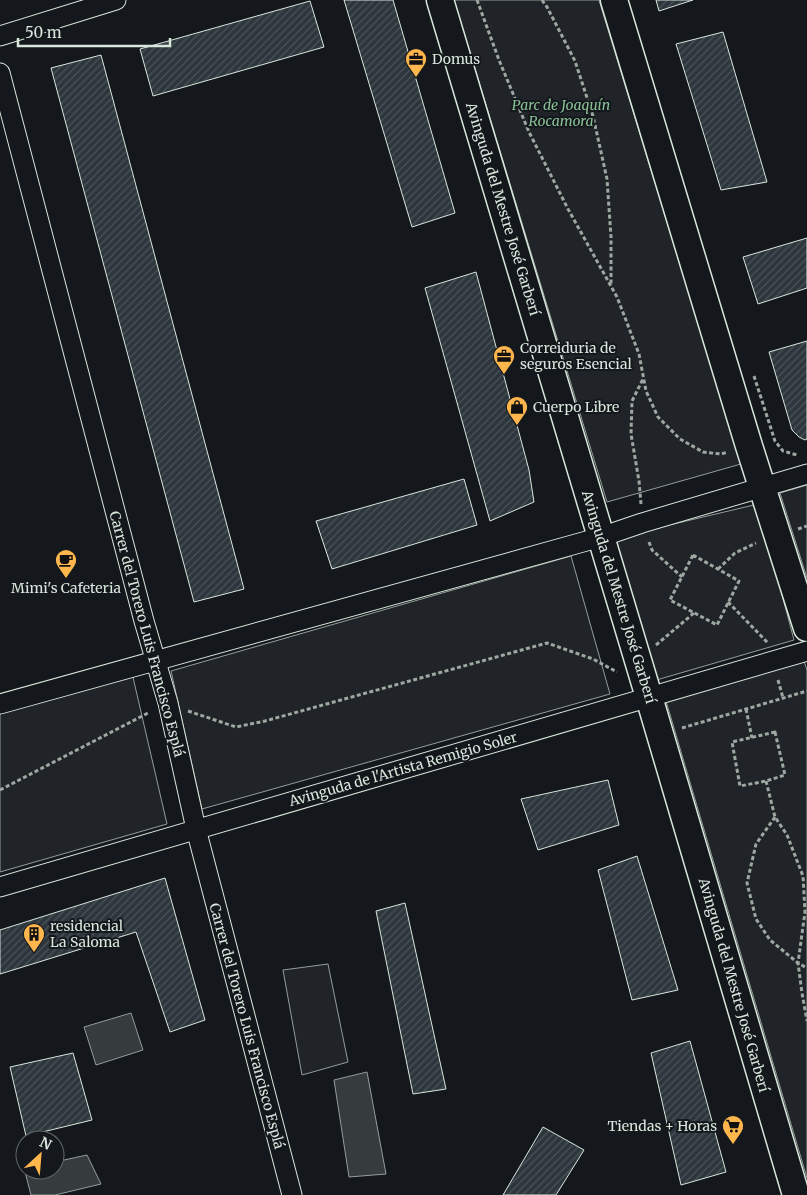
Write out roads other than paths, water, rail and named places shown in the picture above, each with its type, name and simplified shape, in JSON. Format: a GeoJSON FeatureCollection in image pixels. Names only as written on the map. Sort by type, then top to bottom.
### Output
{"type":"FeatureCollection","features":[{"type":"Feature","properties":{"kind":"street"},"geometry":{"type":"LineString","coordinates":[[0,36],[116,0]]}},
{"type":"Feature","properties":{"kind":"street","name":"Avinguda del Mestre José Garberí"},"geometry":{"type":"LineString","coordinates":[[440,0],[796,1195]]}},
{"type":"Feature","properties":{"kind":"street"},"geometry":{"type":"LineString","coordinates":[[614,0],[749,446],[807,628]]}},
{"type":"Feature","properties":{"kind":"street","name":"Carrer del Torero Luis Francisco Esplá"},"geometry":{"type":"LineString","coordinates":[[0,74],[168,704],[196,829],[292,1195]]}},
{"type":"Feature","properties":{"kind":"street"},"geometry":{"type":"LineString","coordinates":[[0,704],[601,537],[807,474]]}},
{"type":"Feature","properties":{"kind":"street","name":"Avinguda de l'Artista Remigio Soler"},"geometry":{"type":"LineString","coordinates":[[0,887],[807,650]]}},
{"type":"Feature","properties":{"kind":"place","name":"Domus"},"geometry":{"type":"Point","coordinates":[416,78]}},
{"type":"Feature","properties":{"kind":"place","name":"Correiduria de seguros Esencial"},"geometry":{"type":"Point","coordinates":[504,375]}},
{"type":"Feature","properties":{"kind":"place","name":"Cuerpo Libre"},"geometry":{"type":"Point","coordinates":[517,426]}},
{"type":"Feature","properties":{"kind":"place","name":"Mimi's Cafeteria"},"geometry":{"type":"Point","coordinates":[66,579]}},
{"type":"Feature","properties":{"kind":"place","name":"residencial La Saloma"},"geometry":{"type":"Point","coordinates":[34,953]}},
{"type":"Feature","properties":{"kind":"place","name":"Tiendas + Horas"},"geometry":{"type":"Point","coordinates":[733,1145]}},
{"type":"Feature","properties":{"kind":"park label","name":"Parc de Joaquín Rocamora"},"geometry":{"type":"Point","coordinates":[561,114]}}]}
